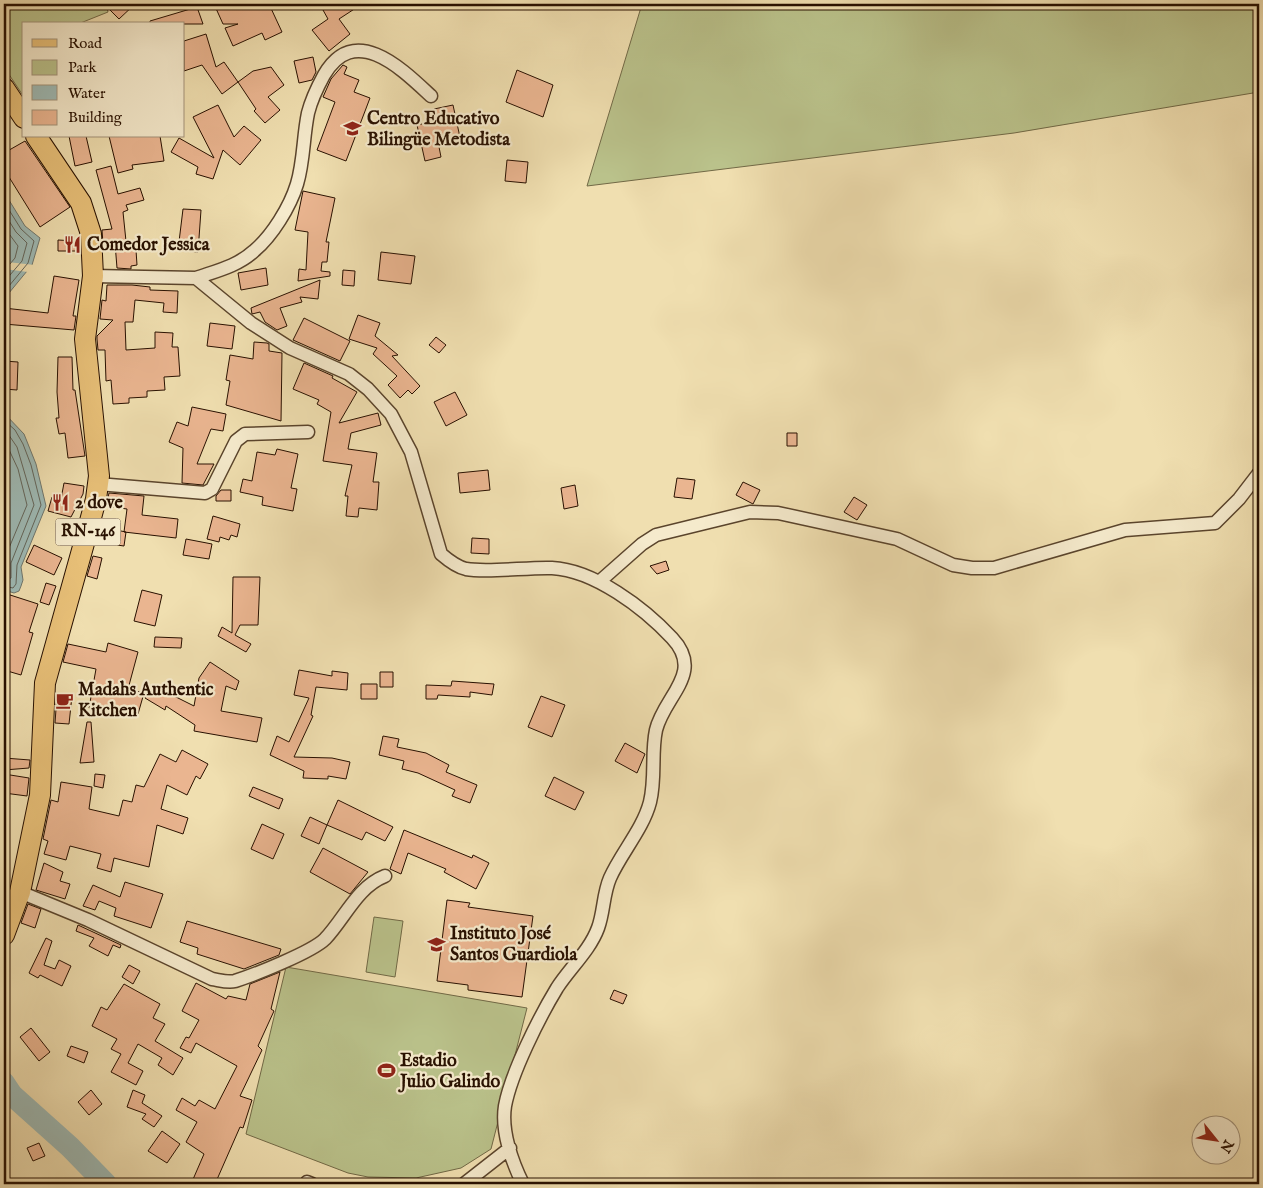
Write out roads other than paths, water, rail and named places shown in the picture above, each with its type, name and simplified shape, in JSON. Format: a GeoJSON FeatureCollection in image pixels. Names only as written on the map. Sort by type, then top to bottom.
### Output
{"type":"FeatureCollection","features":[{"type":"Feature","properties":{"kind":"main road"},"geometry":{"type":"LineString","coordinates":[[4,88],[22,115]]}},
{"type":"Feature","properties":{"kind":"main road","name":"RN-146"},"geometry":{"type":"LineString","coordinates":[[4,934],[20,892],[40,795],[46,682],[86,536],[98,484],[85,339],[94,276],[91,234],[81,203],[37,138]]}},
{"type":"Feature","properties":{"kind":"street"},"geometry":{"type":"LineString","coordinates":[[94,276],[196,278],[236,263],[255,251],[277,223],[296,186],[304,156],[308,113],[320,83],[338,57],[348,51],[360,51],[394,63],[431,96]]}},
{"type":"Feature","properties":{"kind":"street"},"geometry":{"type":"LineString","coordinates":[[196,278],[251,323],[290,348],[350,374],[374,395],[391,414],[411,452],[441,554],[452,563],[467,569],[554,568],[583,574],[600,582],[646,615],[673,639],[683,654],[686,670],[682,683],[662,714],[656,731],[654,774],[649,804],[610,878],[603,901],[599,926],[592,941],[557,989],[529,1042],[505,1106],[506,1130],[522,1184]]}},
{"type":"Feature","properties":{"kind":"street"},"geometry":{"type":"LineString","coordinates":[[98,484],[205,493],[212,489],[236,441],[245,434],[308,432]]}},
{"type":"Feature","properties":{"kind":"street"},"geometry":{"type":"LineString","coordinates":[[600,582],[642,544],[656,535],[750,512],[778,513],[856,528],[897,539],[953,565],[972,568],[994,568],[1125,530],[1215,523],[1239,499],[1259,473]]}},
{"type":"Feature","properties":{"kind":"street"},"geometry":{"type":"LineString","coordinates":[[20,892],[88,920],[212,979],[233,982],[308,951],[323,941],[361,892],[374,881],[385,876]]}},
{"type":"Feature","properties":{"kind":"street"},"geometry":{"type":"LineString","coordinates":[[464,1184],[510,1148]]}},
{"type":"Feature","properties":{"kind":"water"},"geometry":{"type":"Polygon","coordinates":[[[4,192],[25,226],[40,238],[32,265],[4,299],[4,192]]]}},
{"type":"Feature","properties":{"kind":"water"},"geometry":{"type":"Polygon","coordinates":[[[4,413],[24,434],[36,464],[46,506],[21,567],[23,580],[21,586],[19,591],[14,593],[4,590],[4,413]]]}},
{"type":"Feature","properties":{"kind":"waterway"},"geometry":{"type":"LineString","coordinates":[[4,1083],[12,1095],[70,1147],[106,1184]]}},
{"type":"Feature","properties":{"kind":"place","name":"Centro Educativo Bilingüe Metodista"},"geometry":{"type":"Point","coordinates":[353,129]}},
{"type":"Feature","properties":{"kind":"place","name":"Comedor Jessica"},"geometry":{"type":"Point","coordinates":[73,245]}},
{"type":"Feature","properties":{"kind":"place","name":"2 dove"},"geometry":{"type":"Point","coordinates":[61,503]}},
{"type":"Feature","properties":{"kind":"place","name":"Madahs Authentic Kitchen"},"geometry":{"type":"Point","coordinates":[64,700]}},
{"type":"Feature","properties":{"kind":"place","name":"Instituto José Santos Guardiola"},"geometry":{"type":"Point","coordinates":[436,944]}},
{"type":"Feature","properties":{"kind":"place","name":"Estadio Julio Galindo"},"geometry":{"type":"Point","coordinates":[386,1071]}}]}
